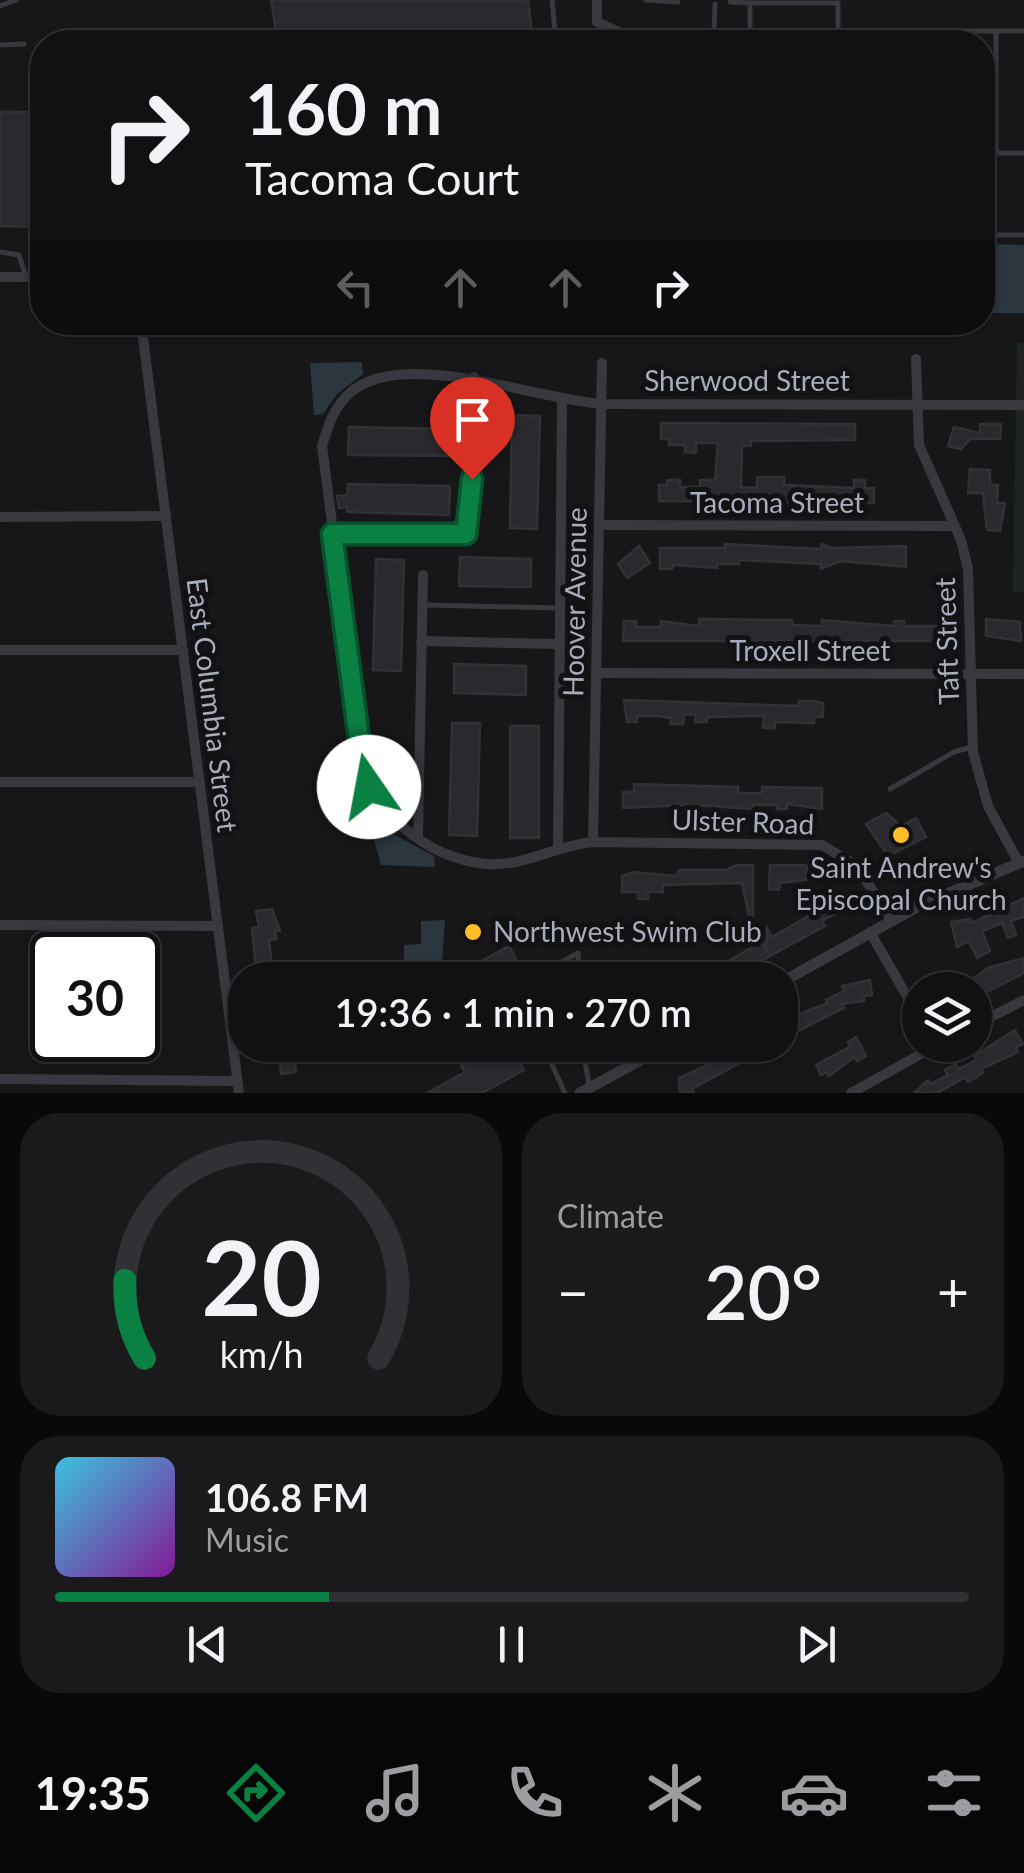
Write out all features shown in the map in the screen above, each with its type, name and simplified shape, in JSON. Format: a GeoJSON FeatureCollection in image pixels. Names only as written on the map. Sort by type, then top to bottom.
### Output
{"type":"FeatureCollection","features":[{"type":"Feature","properties":{"kind":"street"},"geometry":{"type":"LineString","coordinates":[[597,0],[597,22],[609,30]]}},
{"type":"Feature","properties":{"kind":"street"},"geometry":{"type":"LineString","coordinates":[[0,277],[30,277]]}},
{"type":"Feature","properties":{"kind":"street","name":"East Columbia Street"},"geometry":{"type":"LineString","coordinates":[[143,335],[238,1087]]}},
{"type":"Feature","properties":{"kind":"street","name":"Taft Street"},"geometry":{"type":"LineString","coordinates":[[916,359],[922,459],[955,526],[968,570],[972,747],[988,806],[1021,862]]}},
{"type":"Feature","properties":{"kind":"street","name":"Hoover Avenue"},"geometry":{"type":"LineString","coordinates":[[593,842],[602,363]]}},
{"type":"Feature","properties":{"kind":"street","name":"Sherwood Street"},"geometry":{"type":"LineString","coordinates":[[332,534],[322,446],[330,418],[349,393],[379,378],[474,378],[562,402],[602,404],[1024,405]]}},
{"type":"Feature","properties":{"kind":"street"},"geometry":{"type":"LineString","coordinates":[[332,534],[466,534],[472,516],[474,378]]}},
{"type":"Feature","properties":{"kind":"street","name":"Hoover Avenue"},"geometry":{"type":"LineString","coordinates":[[558,846],[562,402]]}},
{"type":"Feature","properties":{"kind":"street"},"geometry":{"type":"LineString","coordinates":[[0,517],[166,516]]}},
{"type":"Feature","properties":{"kind":"street","name":"Tacoma Street"},"geometry":{"type":"LineString","coordinates":[[599,525],[955,526]]}},
{"type":"Feature","properties":{"kind":"street","name":"Ulster Road"},"geometry":{"type":"LineString","coordinates":[[332,534],[364,768],[384,809],[418,836],[472,864],[512,863],[558,846],[593,842],[822,845],[857,866],[891,920]]}},
{"type":"Feature","properties":{"kind":"street"},"geometry":{"type":"LineString","coordinates":[[418,836],[423,575]]}},
{"type":"Feature","properties":{"kind":"street"},"geometry":{"type":"LineString","coordinates":[[421,641],[558,644]]}},
{"type":"Feature","properties":{"kind":"street"},"geometry":{"type":"LineString","coordinates":[[0,650],[182,650]]}},
{"type":"Feature","properties":{"kind":"street","name":"Troxell Street"},"geometry":{"type":"LineString","coordinates":[[596,672],[1024,674]]}},
{"type":"Feature","properties":{"kind":"street"},"geometry":{"type":"LineString","coordinates":[[0,782],[199,782]]}},
{"type":"Feature","properties":{"kind":"street"},"geometry":{"type":"LineString","coordinates":[[798,973],[891,920],[1021,862]]}},
{"type":"Feature","properties":{"kind":"street"},"geometry":{"type":"LineString","coordinates":[[0,924],[218,926]]}},
{"type":"Feature","properties":{"kind":"street"},"geometry":{"type":"LineString","coordinates":[[870,932],[902,988]]}},
{"type":"Feature","properties":{"kind":"street"},"geometry":{"type":"LineString","coordinates":[[992,1016],[1024,1000]]}},
{"type":"Feature","properties":{"kind":"street"},"geometry":{"type":"LineString","coordinates":[[585,1090],[637,1062]]}},
{"type":"Feature","properties":{"kind":"street"},"geometry":{"type":"LineString","coordinates":[[851,1093],[906,1062]]}},
{"type":"Feature","properties":{"kind":"street"},"geometry":{"type":"LineString","coordinates":[[0,1080],[238,1087]]}},
{"type":"Feature","properties":{"kind":"lane"},"geometry":{"type":"LineString","coordinates":[[0,6],[16,0]]}},
{"type":"Feature","properties":{"kind":"lane"},"geometry":{"type":"LineString","coordinates":[[552,0],[555,30]]}},
{"type":"Feature","properties":{"kind":"lane"},"geometry":{"type":"LineString","coordinates":[[646,0],[678,2]]}},
{"type":"Feature","properties":{"kind":"lane"},"geometry":{"type":"LineString","coordinates":[[730,2],[838,1],[838,30]]}},
{"type":"Feature","properties":{"kind":"lane"},"geometry":{"type":"LineString","coordinates":[[750,3],[750,30]]}},
{"type":"Feature","properties":{"kind":"lane"},"geometry":{"type":"LineString","coordinates":[[714,4],[714,30]]}},
{"type":"Feature","properties":{"kind":"lane"},"geometry":{"type":"LineString","coordinates":[[598,30],[604,26]]}},
{"type":"Feature","properties":{"kind":"lane"},"geometry":{"type":"LineString","coordinates":[[1024,31],[996,31],[996,152],[1024,152]]}},
{"type":"Feature","properties":{"kind":"lane"},"geometry":{"type":"LineString","coordinates":[[0,45],[24,44]]}},
{"type":"Feature","properties":{"kind":"lane"},"geometry":{"type":"LineString","coordinates":[[995,235],[1024,235]]}},
{"type":"Feature","properties":{"kind":"lane"},"geometry":{"type":"LineString","coordinates":[[0,252],[19,255],[26,277]]}},
{"type":"Feature","properties":{"kind":"lane"},"geometry":{"type":"LineString","coordinates":[[422,605],[558,608]]}},
{"type":"Feature","properties":{"kind":"lane"},"geometry":{"type":"LineString","coordinates":[[890,789],[954,752],[972,747]]}},
{"type":"Feature","properties":{"kind":"lane"},"geometry":{"type":"LineString","coordinates":[[561,962],[578,952],[578,962]]}},
{"type":"Feature","properties":{"kind":"lane"},"geometry":{"type":"LineString","coordinates":[[551,1062],[565,1093]]}},
{"type":"Feature","properties":{"kind":"lane"},"geometry":{"type":"LineString","coordinates":[[583,1062],[585,1090]]}},
{"type":"Feature","properties":{"kind":"shaded area"},"geometry":{"type":"Polygon","coordinates":[[[995,244],[1024,245],[1024,313],[995,313],[995,244]]]}},
{"type":"Feature","properties":{"kind":"shaded area"},"geometry":{"type":"Polygon","coordinates":[[[1017,343],[1024,343],[1024,592],[1013,592],[1017,343]]]}},
{"type":"Feature","properties":{"kind":"shaded area"},"geometry":{"type":"Polygon","coordinates":[[[362,362],[363,374],[337,394],[323,414],[314,415],[310,363],[362,362]]]}},
{"type":"Feature","properties":{"kind":"shaded area"},"geometry":{"type":"Polygon","coordinates":[[[380,827],[434,856],[435,867],[381,865],[371,830],[380,827]]]}},
{"type":"Feature","properties":{"kind":"shaded area"},"geometry":{"type":"Polygon","coordinates":[[[445,920],[442,962],[404,962],[404,945],[421,944],[421,921],[445,920]]]}},
{"type":"Feature","properties":{"kind":"building"},"geometry":{"type":"Polygon","coordinates":[[[271,0],[528,0],[532,30],[276,30],[271,0]]]}},
{"type":"Feature","properties":{"kind":"building"},"geometry":{"type":"Polygon","coordinates":[[[0,112],[30,112],[30,227],[0,226],[0,112]]]}},
{"type":"Feature","properties":{"kind":"building"},"geometry":{"type":"Polygon","coordinates":[[[512,415],[540,416],[537,529],[510,528],[512,415]]]}},
{"type":"Feature","properties":{"kind":"building"},"geometry":{"type":"Polygon","coordinates":[[[661,423],[855,424],[855,440],[751,441],[751,446],[742,446],[741,487],[757,488],[757,477],[784,477],[784,485],[854,488],[854,480],[865,480],[865,488],[874,488],[874,503],[659,501],[659,485],[667,485],[667,480],[680,480],[680,487],[700,487],[700,480],[715,480],[718,443],[696,443],[696,453],[685,452],[685,445],[669,445],[669,439],[661,439],[661,423]]]}},
{"type":"Feature","properties":{"kind":"building"},"geometry":{"type":"Polygon","coordinates":[[[980,424],[1001,424],[1000,439],[970,439],[961,449],[948,446],[954,427],[980,433],[980,424]]]}},
{"type":"Feature","properties":{"kind":"building"},"geometry":{"type":"Polygon","coordinates":[[[349,427],[455,429],[454,456],[348,455],[349,427]]]}},
{"type":"Feature","properties":{"kind":"building"},"geometry":{"type":"Polygon","coordinates":[[[970,469],[990,470],[990,485],[998,485],[997,503],[1005,503],[1000,531],[987,530],[983,493],[968,493],[970,469]]]}},
{"type":"Feature","properties":{"kind":"building"},"geometry":{"type":"Polygon","coordinates":[[[348,484],[450,486],[449,515],[347,512],[347,507],[339,508],[337,496],[347,495],[348,484]]]}},
{"type":"Feature","properties":{"kind":"building"},"geometry":{"type":"Polygon","coordinates":[[[725,544],[821,549],[822,544],[831,548],[906,546],[906,567],[841,561],[821,569],[821,564],[739,560],[739,564],[717,564],[717,568],[673,565],[672,569],[660,569],[660,548],[725,548],[725,544]]]}},
{"type":"Feature","properties":{"kind":"building"},"geometry":{"type":"Polygon","coordinates":[[[639,546],[650,563],[627,578],[618,564],[639,546]]]}},
{"type":"Feature","properties":{"kind":"building"},"geometry":{"type":"Polygon","coordinates":[[[460,557],[531,559],[531,587],[459,586],[460,557]]]}},
{"type":"Feature","properties":{"kind":"building"},"geometry":{"type":"Polygon","coordinates":[[[376,559],[404,560],[401,671],[373,670],[376,559]]]}},
{"type":"Feature","properties":{"kind":"building"},"geometry":{"type":"Polygon","coordinates":[[[699,619],[792,620],[792,625],[822,626],[822,620],[894,626],[894,621],[904,621],[904,626],[944,626],[943,641],[623,641],[624,621],[636,621],[636,627],[661,627],[661,621],[699,626],[699,619]]]}},
{"type":"Feature","properties":{"kind":"building"},"geometry":{"type":"Polygon","coordinates":[[[986,619],[1020,622],[1021,641],[986,636],[986,619]]]}},
{"type":"Feature","properties":{"kind":"building"},"geometry":{"type":"Polygon","coordinates":[[[454,664],[526,666],[526,695],[454,693],[454,664]]]}},
{"type":"Feature","properties":{"kind":"building"},"geometry":{"type":"Polygon","coordinates":[[[624,700],[799,706],[799,701],[813,701],[823,703],[823,717],[814,717],[814,723],[775,722],[775,728],[763,728],[764,716],[707,717],[707,722],[695,722],[696,715],[684,714],[683,724],[671,724],[671,718],[637,716],[637,722],[627,722],[624,700]]]}},
{"type":"Feature","properties":{"kind":"building"},"geometry":{"type":"Polygon","coordinates":[[[452,723],[480,723],[477,836],[449,835],[452,723]]]}},
{"type":"Feature","properties":{"kind":"building"},"geometry":{"type":"Polygon","coordinates":[[[510,726],[539,726],[539,838],[510,838],[510,726]]]}},
{"type":"Feature","properties":{"kind":"building"},"geometry":{"type":"Polygon","coordinates":[[[634,784],[738,787],[738,793],[762,793],[762,787],[822,788],[822,809],[787,804],[787,809],[777,809],[777,805],[752,805],[752,809],[691,805],[623,808],[623,792],[634,792],[634,784]]]}},
{"type":"Feature","properties":{"kind":"building","name":"Saint Andrew's Episcopal Church"},"geometry":{"type":"Polygon","coordinates":[[[886,813],[901,826],[916,818],[926,837],[888,856],[866,824],[886,813]]]}},
{"type":"Feature","properties":{"kind":"building"},"geometry":{"type":"Polygon","coordinates":[[[753,865],[753,921],[742,883],[663,885],[663,892],[648,892],[648,899],[638,899],[638,892],[622,892],[622,876],[633,872],[676,876],[680,870],[726,870],[753,865]]]}},
{"type":"Feature","properties":{"kind":"building"},"geometry":{"type":"Polygon","coordinates":[[[770,865],[807,865],[806,880],[780,883],[779,890],[769,889],[770,865]]]}},
{"type":"Feature","properties":{"kind":"building"},"geometry":{"type":"Polygon","coordinates":[[[848,893],[854,904],[822,921],[825,926],[759,962],[727,962],[763,941],[766,953],[767,928],[772,937],[848,893]]]}},
{"type":"Feature","properties":{"kind":"building"},"geometry":{"type":"Polygon","coordinates":[[[1024,898],[1024,917],[1011,921],[1016,935],[1008,938],[1002,923],[982,931],[990,951],[977,958],[969,941],[957,947],[951,922],[970,919],[972,923],[1024,898]]]}},
{"type":"Feature","properties":{"kind":"building"},"geometry":{"type":"Polygon","coordinates":[[[272,909],[280,931],[275,931],[276,939],[269,940],[272,962],[255,962],[252,928],[259,927],[256,911],[272,909]]]}},
{"type":"Feature","properties":{"kind":"building"},"geometry":{"type":"Polygon","coordinates":[[[509,946],[516,959],[512,962],[480,962],[509,946]]]}},
{"type":"Feature","properties":{"kind":"building"},"geometry":{"type":"Polygon","coordinates":[[[1024,958],[1024,973],[992,989],[992,972],[983,972],[1024,958]]]}},
{"type":"Feature","properties":{"kind":"building"},"geometry":{"type":"Polygon","coordinates":[[[870,980],[872,995],[864,996],[864,1001],[842,1004],[844,1008],[798,1031],[798,1015],[828,1003],[826,1000],[844,991],[842,986],[870,980]]]}},
{"type":"Feature","properties":{"kind":"building"},"geometry":{"type":"Polygon","coordinates":[[[1015,1030],[1023,1044],[1016,1047],[1018,1052],[981,1069],[983,1073],[968,1082],[966,1077],[937,1093],[914,1093],[928,1080],[930,1084],[948,1075],[945,1070],[956,1064],[959,1069],[972,1062],[992,1062],[992,1045],[1015,1030]]]}},
{"type":"Feature","properties":{"kind":"building"},"geometry":{"type":"Polygon","coordinates":[[[856,1037],[866,1056],[857,1061],[854,1057],[829,1076],[826,1072],[821,1075],[816,1065],[851,1046],[848,1042],[856,1037]]]}},
{"type":"Feature","properties":{"kind":"building"},"geometry":{"type":"Polygon","coordinates":[[[280,1062],[295,1062],[296,1072],[281,1074],[280,1062]]]}},
{"type":"Feature","properties":{"kind":"building"},"geometry":{"type":"Polygon","coordinates":[[[468,1062],[520,1062],[524,1070],[482,1093],[427,1093],[465,1072],[461,1066],[468,1062]]]}},
{"type":"Feature","properties":{"kind":"building"},"geometry":{"type":"Polygon","coordinates":[[[714,1062],[742,1062],[692,1089],[694,1093],[680,1093],[679,1078],[714,1062]]]}},
{"type":"Feature","properties":{"kind":"place","name":"Saint Andrew's Episcopal Church"},"geometry":{"type":"Point","coordinates":[901,835]}},
{"type":"Feature","properties":{"kind":"place","name":"Northwest Swim Club"},"geometry":{"type":"Point","coordinates":[473,932]}},
{"type":"Feature","properties":{"kind":"route"},"geometry":{"type":"LineString","coordinates":[[369,787],[332,534],[466,534],[472,516],[472,479]]}}]}
